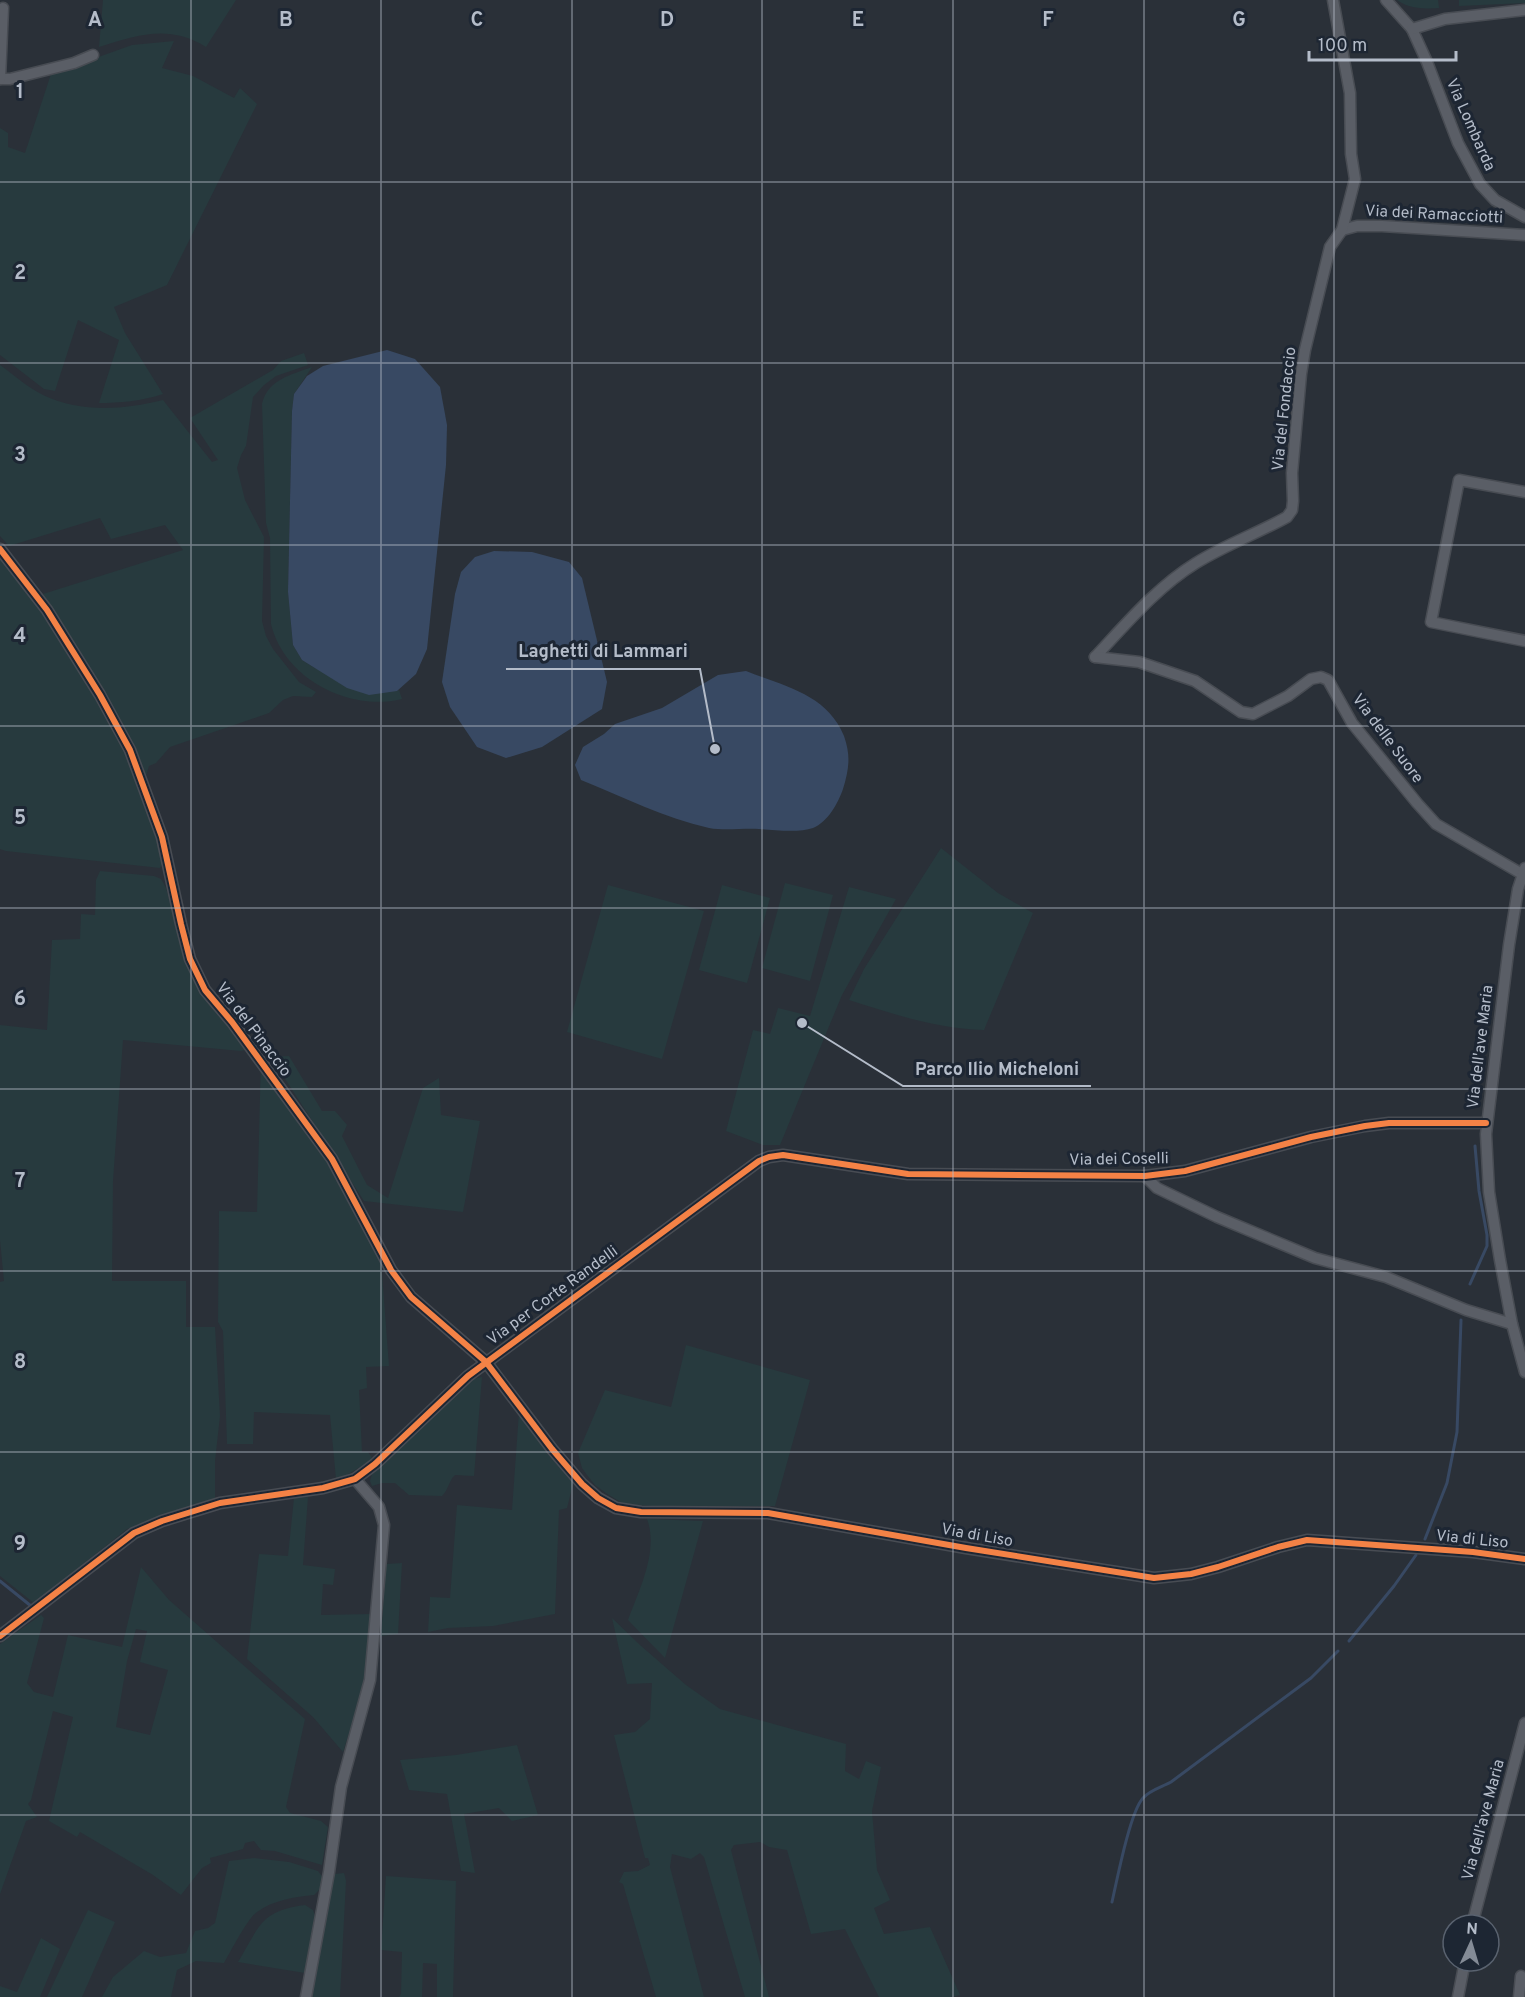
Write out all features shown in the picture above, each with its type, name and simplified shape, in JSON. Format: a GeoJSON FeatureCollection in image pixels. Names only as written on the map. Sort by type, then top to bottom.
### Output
{"type":"FeatureCollection","features":[{"type":"Feature","properties":{"kind":"street","name":"Via del Fondaccio"},"geometry":{"type":"LineString","coordinates":[[1095,657],[1135,614],[1176,577],[1198,562],[1287,517],[1292,510],[1292,473],[1301,374],[1330,247],[1342,230],[1355,179],[1351,154],[1350,93],[1333,0]]}},
{"type":"Feature","properties":{"kind":"street","name":"Via Lombarda"},"geometry":{"type":"LineString","coordinates":[[1386,0],[1412,29],[1458,143],[1474,175],[1495,200],[1525,217]]}},
{"type":"Feature","properties":{"kind":"street"},"geometry":{"type":"LineString","coordinates":[[3,8],[0,79],[10,79],[74,63],[93,55]]}},
{"type":"Feature","properties":{"kind":"street"},"geometry":{"type":"LineString","coordinates":[[1412,29],[1445,19],[1525,9]]}},
{"type":"Feature","properties":{"kind":"street","name":"Via dei Ramacciotti"},"geometry":{"type":"LineString","coordinates":[[1342,230],[1357,226],[1382,226],[1525,235]]}},
{"type":"Feature","properties":{"kind":"street"},"geometry":{"type":"LineString","coordinates":[[1525,492],[1459,480],[1431,622],[1525,641]]}},
{"type":"Feature","properties":{"kind":"street","name":"Via del Pinaccio"},"geometry":{"type":"LineString","coordinates":[[0,549],[46,610],[100,695],[130,750],[162,837],[180,924],[190,958],[205,990],[232,1022],[332,1159],[391,1270],[411,1297],[486,1362]]}},
{"type":"Feature","properties":{"kind":"street","name":"Via delle Suore"},"geometry":{"type":"LineString","coordinates":[[1095,657],[1139,662],[1195,681],[1241,712],[1253,714],[1288,696],[1311,680],[1322,677],[1328,680],[1352,723],[1436,824],[1524,871]]}},
{"type":"Feature","properties":{"kind":"street","name":"Via dell'ave Maria"},"geometry":{"type":"LineString","coordinates":[[1524,871],[1509,945],[1486,1123],[1486,1167],[1512,1324],[1525,1372]]}},
{"type":"Feature","properties":{"kind":"street","name":"Via dei Coselli"},"geometry":{"type":"LineString","coordinates":[[783,1155],[908,1174],[1145,1176],[1185,1171],[1311,1137],[1365,1126],[1397,1123],[1486,1123]]}},
{"type":"Feature","properties":{"kind":"street","name":"Via per Corte Randelli"},"geometry":{"type":"LineString","coordinates":[[0,1636],[134,1533],[162,1521],[220,1503],[323,1488],[356,1479],[486,1362],[759,1161],[783,1155]]}},
{"type":"Feature","properties":{"kind":"street"},"geometry":{"type":"LineString","coordinates":[[1145,1176],[1157,1188],[1217,1217],[1316,1258],[1386,1277],[1466,1310],[1512,1324]]}},
{"type":"Feature","properties":{"kind":"street","name":"Via di Liso"},"geometry":{"type":"LineString","coordinates":[[486,1362],[552,1449],[582,1484],[598,1498],[616,1508],[641,1512],[768,1513],[1154,1578],[1218,1568],[1278,1547],[1307,1540],[1473,1552],[1525,1559]]}},
{"type":"Feature","properties":{"kind":"street"},"geometry":{"type":"LineString","coordinates":[[306,1997],[329,1872],[341,1787],[370,1680],[375,1633],[384,1525],[380,1507],[356,1479]]}},
{"type":"Feature","properties":{"kind":"street","name":"Via dell'ave Maria"},"geometry":{"type":"LineString","coordinates":[[1475,1913],[1525,1723]]}},
{"type":"Feature","properties":{"kind":"street"},"geometry":{"type":"LineString","coordinates":[[1458,1997],[1463,1973]]}},
{"type":"Feature","properties":{"kind":"street"},"geometry":{"type":"LineString","coordinates":[[1519,1997],[1521,1976]]}},
{"type":"Feature","properties":{"kind":"green space"},"geometry":{"type":"Polygon","coordinates":[[[103,0],[236,0],[206,47],[179,36],[153,34],[99,47],[103,0]]]}},
{"type":"Feature","properties":{"kind":"green space"},"geometry":{"type":"Polygon","coordinates":[[[1397,0],[1438,0],[1439,8],[1417,8],[1397,0]]]}},
{"type":"Feature","properties":{"kind":"green space"},"geometry":{"type":"Polygon","coordinates":[[[1459,0],[1525,0],[1525,3],[1459,6],[1459,0]]]}},
{"type":"Feature","properties":{"kind":"green space"},"geometry":{"type":"Polygon","coordinates":[[[174,41],[162,68],[193,76],[234,98],[240,88],[257,104],[167,285],[114,307],[125,333],[163,394],[131,401],[99,403],[119,340],[78,320],[55,391],[44,389],[0,355],[0,128],[8,133],[8,147],[25,153],[51,74],[132,45],[174,41]]]}},
{"type":"Feature","properties":{"kind":"green space"},"geometry":{"type":"Polygon","coordinates":[[[304,353],[308,365],[276,376],[253,397],[246,446],[237,468],[245,500],[264,537],[262,621],[266,636],[273,649],[299,682],[316,692],[312,697],[293,696],[283,700],[269,713],[170,747],[156,763],[149,766],[146,776],[128,734],[100,684],[43,594],[183,550],[165,525],[111,539],[100,518],[9,546],[0,536],[0,365],[37,392],[72,405],[117,408],[163,400],[212,462],[218,460],[190,418],[273,370],[281,361],[304,353]]]}},
{"type":"Feature","properties":{"kind":"green space"},"geometry":{"type":"Polygon","coordinates":[[[312,367],[294,394],[292,411],[288,591],[293,645],[302,660],[315,668],[399,690],[402,699],[382,702],[361,700],[322,687],[304,675],[290,661],[278,644],[271,624],[270,538],[266,523],[262,404],[269,389],[275,383],[312,367]]]}},
{"type":"Feature","properties":{"kind":"green space"},"geometry":{"type":"Polygon","coordinates":[[[0,551],[54,628],[125,745],[157,840],[163,862],[160,868],[0,849],[0,551]]]}},
{"type":"Feature","properties":{"kind":"green space"},"geometry":{"type":"Polygon","coordinates":[[[941,848],[998,893],[1033,913],[984,1030],[932,1024],[849,1000],[864,969],[941,848]]]}},
{"type":"Feature","properties":{"kind":"green space"},"geometry":{"type":"Polygon","coordinates":[[[100,871],[154,876],[161,879],[166,888],[185,954],[247,1046],[241,1051],[123,1040],[113,1181],[112,1281],[186,1281],[186,1327],[215,1327],[220,1416],[215,1461],[215,1499],[127,1529],[34,1603],[0,1576],[0,1282],[4,1281],[0,1240],[0,1025],[47,1030],[52,940],[80,939],[81,914],[95,915],[96,880],[100,871]]]}},
{"type":"Feature","properties":{"kind":"green space"},"geometry":{"type":"Polygon","coordinates":[[[785,883],[833,895],[810,981],[762,968],[785,883]]]}},
{"type":"Feature","properties":{"kind":"green space"},"geometry":{"type":"Polygon","coordinates":[[[608,885],[704,911],[662,1059],[567,1032],[608,885]]]}},
{"type":"Feature","properties":{"kind":"green space"},"geometry":{"type":"Polygon","coordinates":[[[722,885],[770,898],[747,983],[699,970],[722,885]]]}},
{"type":"Feature","properties":{"kind":"green space"},"geometry":{"type":"Polygon","coordinates":[[[849,887],[896,899],[842,995],[780,1145],[763,1145],[726,1131],[753,1030],[770,1034],[778,1008],[810,1016],[849,887]]]}},
{"type":"Feature","properties":{"kind":"green space"},"geometry":{"type":"Polygon","coordinates":[[[289,1056],[322,1111],[335,1111],[347,1125],[342,1136],[367,1185],[388,1198],[423,1088],[439,1078],[441,1115],[480,1121],[463,1212],[364,1201],[271,1057],[289,1056]]]}},
{"type":"Feature","properties":{"kind":"green space"},"geometry":{"type":"Polygon","coordinates":[[[261,1058],[334,1164],[381,1260],[389,1366],[366,1367],[367,1388],[359,1390],[362,1452],[368,1452],[373,1459],[342,1478],[336,1479],[330,1415],[254,1412],[253,1444],[227,1444],[223,1331],[218,1322],[219,1211],[257,1212],[261,1058]]]}},
{"type":"Feature","properties":{"kind":"green space"},"geometry":{"type":"Polygon","coordinates":[[[686,1345],[810,1380],[775,1506],[667,1507],[622,1503],[595,1485],[582,1468],[578,1453],[605,1390],[671,1407],[686,1345]]]}},
{"type":"Feature","properties":{"kind":"green space"},"geometry":{"type":"Polygon","coordinates":[[[482,1377],[474,1476],[455,1475],[442,1496],[409,1495],[395,1483],[372,1486],[370,1481],[372,1474],[472,1379],[482,1377]]]}},
{"type":"Feature","properties":{"kind":"green space"},"geometry":{"type":"Polygon","coordinates":[[[519,1412],[574,1480],[567,1508],[559,1510],[555,1614],[493,1626],[448,1628],[428,1632],[430,1597],[450,1598],[457,1505],[512,1510],[519,1412]]]}},
{"type":"Feature","properties":{"kind":"green space"},"geometry":{"type":"Polygon","coordinates":[[[308,1497],[303,1565],[335,1569],[333,1585],[323,1584],[321,1615],[372,1614],[366,1681],[343,1752],[313,1717],[247,1659],[259,1554],[288,1556],[294,1498],[308,1497]]]}},
{"type":"Feature","properties":{"kind":"green space"},"geometry":{"type":"Polygon","coordinates":[[[647,1519],[703,1521],[665,1658],[628,1620],[649,1557],[651,1544],[647,1519]]]}},
{"type":"Feature","properties":{"kind":"green space"},"geometry":{"type":"Polygon","coordinates":[[[402,1563],[398,1634],[381,1636],[386,1564],[402,1563]]]}},
{"type":"Feature","properties":{"kind":"green space"},"geometry":{"type":"Polygon","coordinates":[[[141,1567],[169,1600],[305,1719],[286,1807],[290,1813],[321,1821],[328,1827],[322,1865],[275,1851],[261,1850],[254,1841],[245,1843],[243,1849],[210,1858],[211,1863],[202,1868],[181,1895],[153,1875],[80,1832],[77,1837],[49,1821],[73,1717],[53,1711],[31,1800],[28,1804],[37,1817],[26,1821],[0,1894],[0,1644],[41,1615],[44,1618],[27,1683],[34,1692],[53,1697],[68,1635],[122,1647],[141,1567]],[[136,1629],[127,1661],[116,1727],[150,1735],[168,1670],[140,1662],[147,1631],[136,1629]]]}},
{"type":"Feature","properties":{"kind":"green space"},"geometry":{"type":"Polygon","coordinates":[[[612,1618],[686,1685],[720,1709],[846,1744],[845,1771],[859,1779],[866,1761],[881,1767],[872,1811],[877,1870],[890,1900],[874,1908],[884,1934],[930,1927],[960,1995],[952,1997],[879,1997],[845,1929],[811,1934],[787,1850],[769,1847],[760,1842],[734,1845],[731,1850],[769,1997],[745,1997],[704,1857],[700,1853],[691,1859],[672,1854],[670,1867],[704,1997],[656,1997],[623,1884],[619,1882],[624,1872],[638,1871],[650,1865],[648,1858],[645,1858],[614,1735],[635,1732],[650,1719],[652,1683],[627,1684],[612,1618]]]}},
{"type":"Feature","properties":{"kind":"green space"},"geometry":{"type":"Polygon","coordinates":[[[517,1745],[538,1815],[512,1821],[499,1808],[464,1814],[475,1873],[461,1871],[447,1794],[409,1790],[400,1760],[456,1755],[517,1745]]]}},
{"type":"Feature","properties":{"kind":"green space"},"geometry":{"type":"Polygon","coordinates":[[[254,1858],[289,1862],[318,1871],[324,1879],[322,1887],[314,1895],[277,1902],[257,1912],[244,1928],[224,1963],[196,1961],[177,1970],[171,1997],[102,1997],[113,1977],[144,1951],[160,1957],[186,1953],[195,1931],[208,1928],[215,1923],[229,1861],[254,1858]]]}},
{"type":"Feature","properties":{"kind":"green space"},"geometry":{"type":"Polygon","coordinates":[[[344,1873],[346,1881],[340,1997],[312,1997],[330,1877],[344,1873]]]}},
{"type":"Feature","properties":{"kind":"green space"},"geometry":{"type":"Polygon","coordinates":[[[386,1876],[456,1881],[453,1997],[437,1997],[437,1964],[423,1963],[422,1997],[399,1997],[402,1952],[381,1950],[386,1876]]]}},
{"type":"Feature","properties":{"kind":"green space"},"geometry":{"type":"Polygon","coordinates":[[[305,1905],[313,1910],[315,1916],[305,1973],[238,1962],[257,1930],[270,1916],[279,1911],[305,1905]]]}},
{"type":"Feature","properties":{"kind":"green space"},"geometry":{"type":"Polygon","coordinates":[[[88,1910],[115,1922],[82,1997],[47,1997],[88,1910]]]}},
{"type":"Feature","properties":{"kind":"green space"},"geometry":{"type":"Polygon","coordinates":[[[41,1938],[60,1949],[40,1997],[0,1997],[0,1986],[17,1992],[41,1938]]]}},
{"type":"Feature","properties":{"kind":"water"},"geometry":{"type":"Polygon","coordinates":[[[387,350],[415,359],[440,387],[447,425],[446,465],[427,649],[416,674],[397,691],[369,695],[347,688],[302,660],[293,645],[288,592],[292,411],[294,394],[307,376],[323,366],[387,350]]]}},
{"type":"Feature","properties":{"kind":"water"},"geometry":{"type":"Polygon","coordinates":[[[494,551],[532,552],[569,562],[582,578],[607,682],[602,709],[542,747],[506,758],[477,747],[450,707],[442,682],[455,594],[461,572],[475,557],[494,551]]]}},
{"type":"Feature","properties":{"kind":"water"},"geometry":{"type":"Polygon","coordinates":[[[746,671],[803,693],[816,701],[827,710],[844,736],[848,750],[848,762],[843,789],[832,812],[818,825],[807,830],[794,831],[709,828],[660,813],[581,780],[575,765],[583,747],[615,724],[662,708],[718,675],[746,671]]]}},
{"type":"Feature","properties":{"kind":"waterway"},"geometry":{"type":"LineString","coordinates":[[1470,1284],[1487,1246],[1475,1146]]}},
{"type":"Feature","properties":{"kind":"waterway"},"geometry":{"type":"LineString","coordinates":[[1425,1539],[1447,1483],[1457,1432],[1461,1320]]}},
{"type":"Feature","properties":{"kind":"waterway"},"geometry":{"type":"LineString","coordinates":[[1349,1641],[1416,1555]]}},
{"type":"Feature","properties":{"kind":"waterway"},"geometry":{"type":"LineString","coordinates":[[0,1581],[31,1606]]}},
{"type":"Feature","properties":{"kind":"waterway"},"geometry":{"type":"LineString","coordinates":[[1112,1902],[1133,1817],[1143,1798],[1171,1782],[1311,1678],[1338,1651]]}},
{"type":"Feature","properties":{"kind":"cycle path"},"geometry":{"type":"LineString","coordinates":[[0,549],[47,610],[100,695],[130,750],[162,837],[190,959],[205,990],[232,1022],[332,1159],[391,1270],[411,1297],[486,1362],[552,1449],[582,1484],[598,1498],[616,1508],[641,1512],[768,1513],[1154,1578],[1191,1574],[1307,1540],[1473,1552],[1525,1559]]}},
{"type":"Feature","properties":{"kind":"cycle path"},"geometry":{"type":"LineString","coordinates":[[0,1636],[134,1533],[162,1521],[220,1503],[323,1488],[355,1479],[375,1464],[468,1376],[759,1161],[769,1157],[783,1155],[908,1174],[1145,1176],[1185,1171],[1311,1137],[1365,1126],[1389,1123],[1486,1123]]}},
{"type":"Feature","properties":{"kind":"place","name":"Laghetti di Lammari"},"geometry":{"type":"Point","coordinates":[715,749]}},
{"type":"Feature","properties":{"kind":"place","name":"Parco Ilio Micheloni"},"geometry":{"type":"Point","coordinates":[802,1023]}}]}
